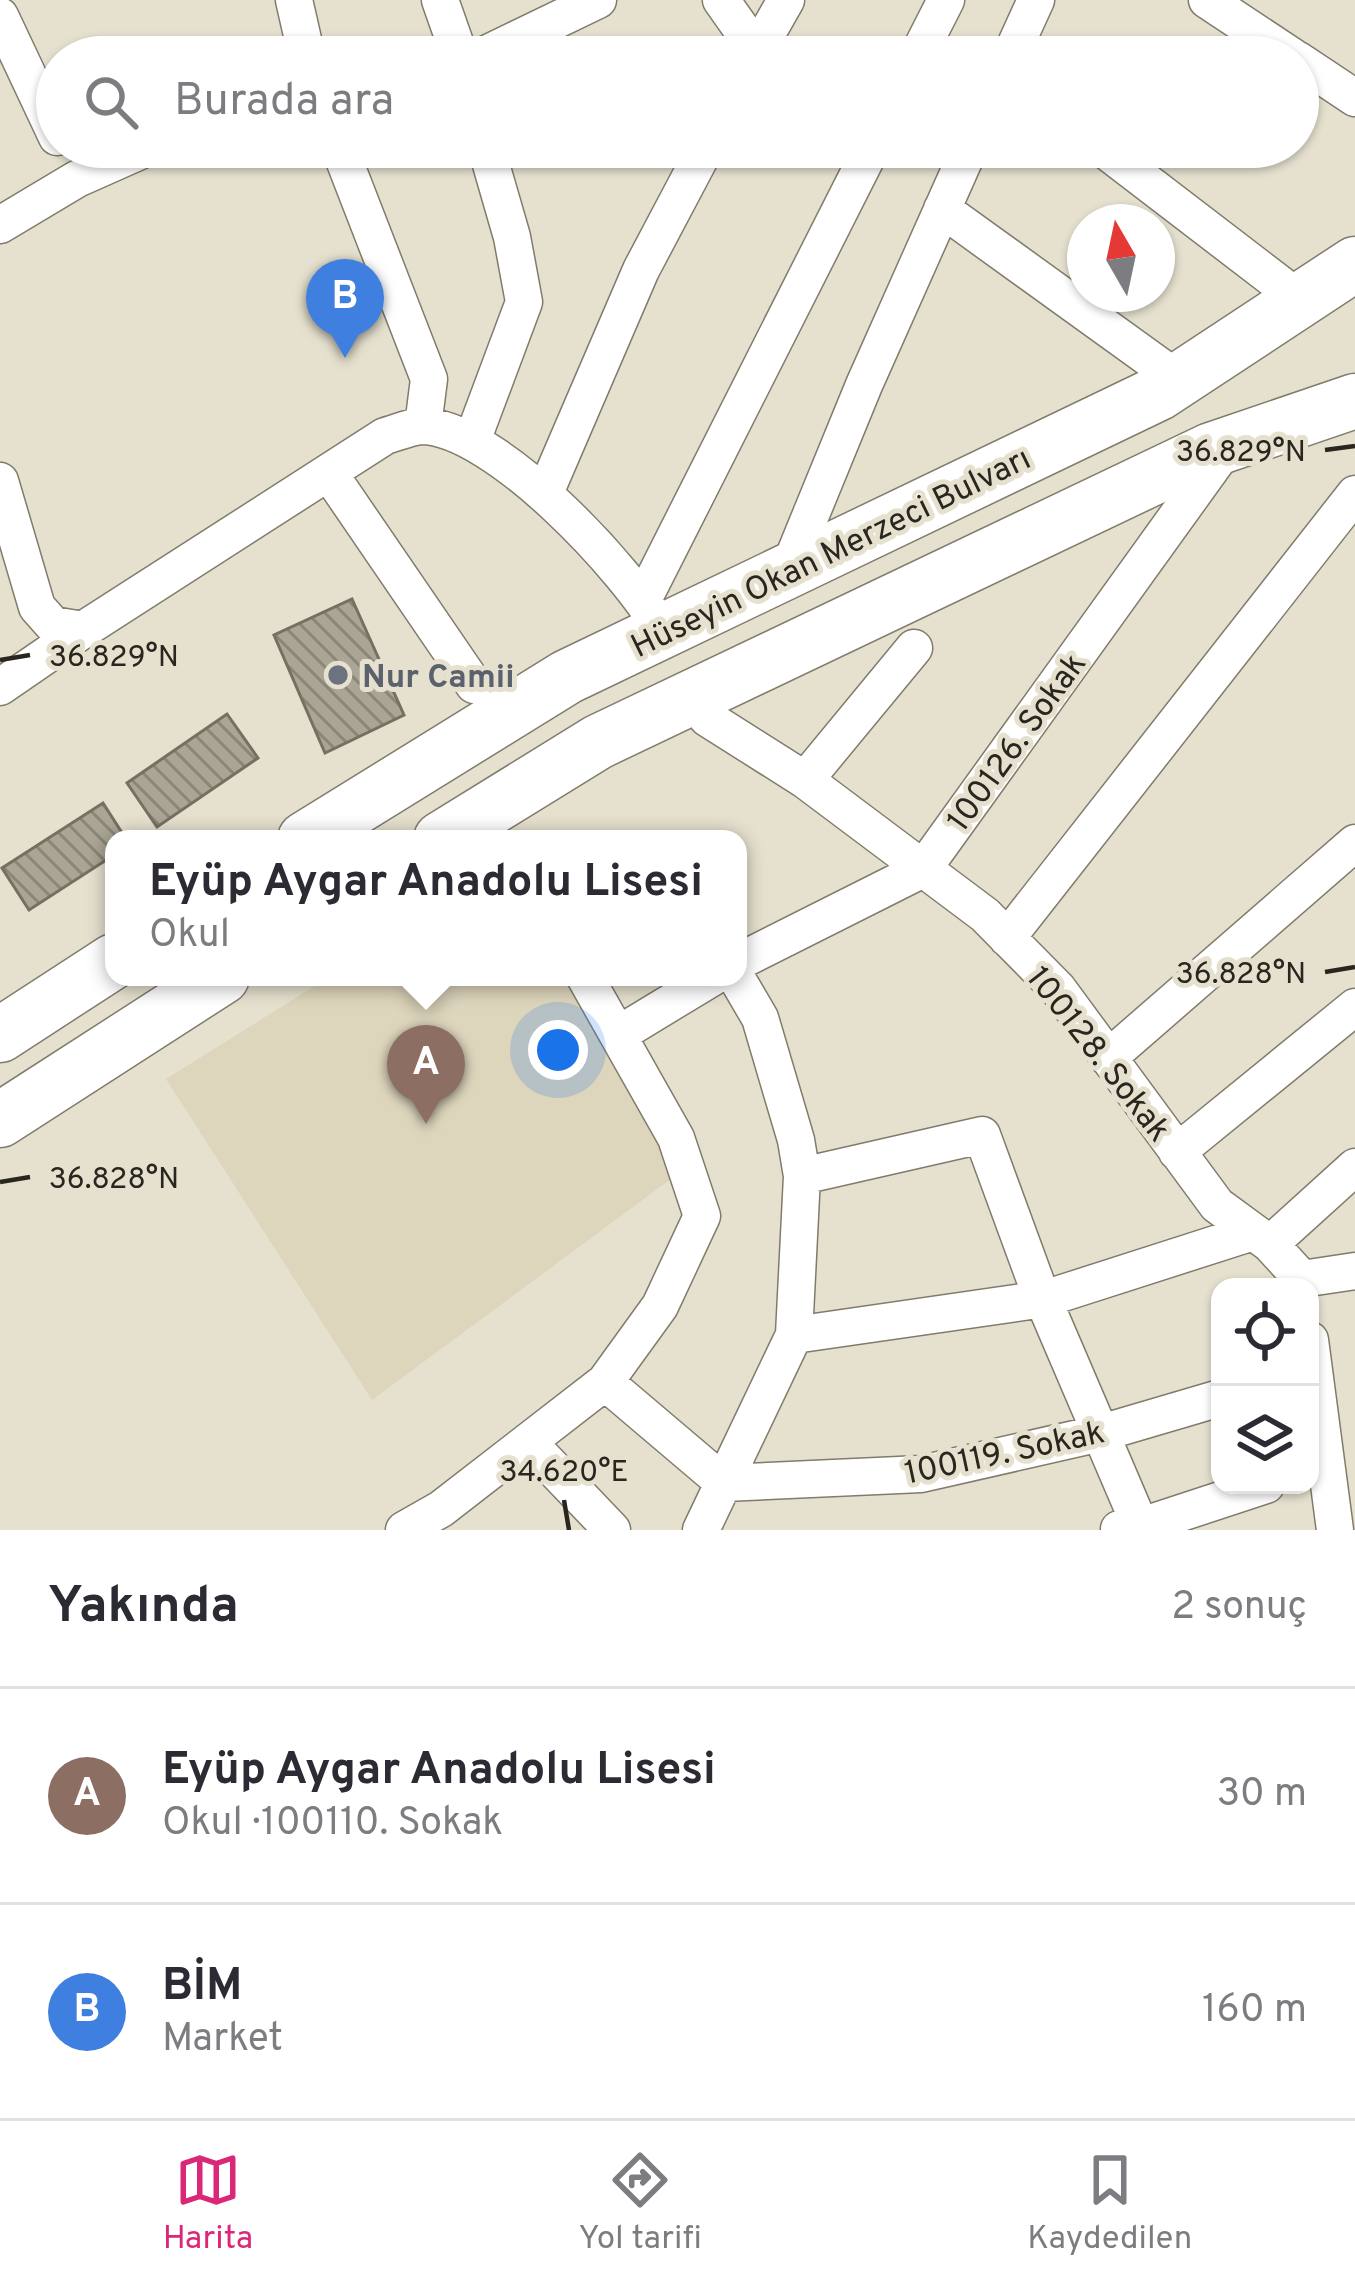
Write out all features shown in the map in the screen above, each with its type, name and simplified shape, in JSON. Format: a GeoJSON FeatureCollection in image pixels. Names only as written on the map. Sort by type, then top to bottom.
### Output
{"type":"FeatureCollection","features":[{"type":"Feature","properties":{"kind":"main road","name":"Hüseyin Okan Merzeci Bulvarı"},"geometry":{"type":"LineString","coordinates":[[319,830],[567,677],[653,615],[787,573],[1179,380],[1355,264]]}},
{"type":"Feature","properties":{"kind":"main road"},"geometry":{"type":"LineString","coordinates":[[456,830],[598,742],[1245,439],[1355,401]]}},
{"type":"Feature","properties":{"kind":"main road"},"geometry":{"type":"LineString","coordinates":[[1245,439],[1355,442]]}},
{"type":"Feature","properties":{"kind":"main road"},"geometry":{"type":"LineString","coordinates":[[0,1035],[105,967]]}},
{"type":"Feature","properties":{"kind":"main road"},"geometry":{"type":"LineString","coordinates":[[0,1120],[208,986]]}},
{"type":"Feature","properties":{"kind":"street"},"geometry":{"type":"LineString","coordinates":[[294,0],[302,36]]}},
{"type":"Feature","properties":{"kind":"street"},"geometry":{"type":"LineString","coordinates":[[440,0],[453,36]]}},
{"type":"Feature","properties":{"kind":"street"},"geometry":{"type":"LineString","coordinates":[[523,36],[598,0]]}},
{"type":"Feature","properties":{"kind":"street"},"geometry":{"type":"LineString","coordinates":[[721,0],[744,36]]}},
{"type":"Feature","properties":{"kind":"street"},"geometry":{"type":"LineString","coordinates":[[765,36],[786,0]]}},
{"type":"Feature","properties":{"kind":"street"},"geometry":{"type":"LineString","coordinates":[[928,36],[946,0]]}},
{"type":"Feature","properties":{"kind":"street"},"geometry":{"type":"LineString","coordinates":[[1020,36],[1036,0]]}},
{"type":"Feature","properties":{"kind":"street"},"geometry":{"type":"LineString","coordinates":[[1207,0],[1262,36]]}},
{"type":"Feature","properties":{"kind":"street"},"geometry":{"type":"LineString","coordinates":[[0,16],[36,92]]}},
{"type":"Feature","properties":{"kind":"street"},"geometry":{"type":"LineString","coordinates":[[1319,74],[1355,98]]}},
{"type":"Feature","properties":{"kind":"street"},"geometry":{"type":"LineString","coordinates":[[0,225],[63,168]]}},
{"type":"Feature","properties":{"kind":"street"},"geometry":{"type":"LineString","coordinates":[[347,168],[429,379],[423,426]]}},
{"type":"Feature","properties":{"kind":"street"},"geometry":{"type":"LineString","coordinates":[[472,441],[524,302],[492,168]]}},
{"type":"Feature","properties":{"kind":"street"},"geometry":{"type":"LineString","coordinates":[[545,494],[641,270],[695,168]]}},
{"type":"Feature","properties":{"kind":"street"},"geometry":{"type":"LineString","coordinates":[[0,687],[386,436],[423,426],[472,441],[545,494],[653,615],[862,168]]}},
{"type":"Feature","properties":{"kind":"street"},"geometry":{"type":"LineString","coordinates":[[787,573],[961,168]]}},
{"type":"Feature","properties":{"kind":"street"},"geometry":{"type":"LineString","coordinates":[[1128,168],[1302,302]]}},
{"type":"Feature","properties":{"kind":"street"},"geometry":{"type":"LineString","coordinates":[[943,209],[1179,380]]}},
{"type":"Feature","properties":{"kind":"street","name":"100126. Sokak"},"geometry":{"type":"LineString","coordinates":[[747,957],[923,869],[1245,439]]}},
{"type":"Feature","properties":{"kind":"street"},"geometry":{"type":"LineString","coordinates":[[329,473],[474,685]]}},
{"type":"Feature","properties":{"kind":"street"},"geometry":{"type":"LineString","coordinates":[[0,481],[37,607],[53,625],[83,630]]}},
{"type":"Feature","properties":{"kind":"street"},"geometry":{"type":"LineString","coordinates":[[1007,938],[1355,494]]}},
{"type":"Feature","properties":{"kind":"street"},"geometry":{"type":"LineString","coordinates":[[805,779],[914,648]]}},
{"type":"Feature","properties":{"kind":"street","name":"100128. Sokak"},"geometry":{"type":"LineString","coordinates":[[707,718],[805,779],[985,915],[1058,989],[1217,1205],[1261,1238],[1297,1278]]}},
{"type":"Feature","properties":{"kind":"street"},"geometry":{"type":"LineString","coordinates":[[1108,1058],[1355,843]]}},
{"type":"Feature","properties":{"kind":"street"},"geometry":{"type":"LineString","coordinates":[[404,1530],[451,1520],[528,1442],[604,1382],[660,1306],[702,1216],[676,1138],[590,986]]}},
{"type":"Feature","properties":{"kind":"street"},"geometry":{"type":"LineString","coordinates":[[619,1034],[697,986]]}},
{"type":"Feature","properties":{"kind":"street"},"geometry":{"type":"LineString","coordinates":[[701,1530],[794,1335],[802,1176],[796,1139],[760,1018],[741,986]]}},
{"type":"Feature","properties":{"kind":"street"},"geometry":{"type":"LineString","coordinates":[[1177,1152],[1355,1007]]}},
{"type":"Feature","properties":{"kind":"street"},"geometry":{"type":"LineString","coordinates":[[802,1176],[982,1135],[1101,1432],[1133,1529],[1239,1494]]}},
{"type":"Feature","properties":{"kind":"street"},"geometry":{"type":"LineString","coordinates":[[794,1335],[1044,1299],[1261,1238],[1355,1167]]}},
{"type":"Feature","properties":{"kind":"street"},"geometry":{"type":"LineString","coordinates":[[1319,1279],[1355,1271]]}},
{"type":"Feature","properties":{"kind":"street"},"geometry":{"type":"LineString","coordinates":[[604,1382],[724,1484]]}},
{"type":"Feature","properties":{"kind":"street"},"geometry":{"type":"LineString","coordinates":[[1315,1386],[1335,1530]]}},
{"type":"Feature","properties":{"kind":"street","name":"100119. Sokak"},"geometry":{"type":"LineString","coordinates":[[724,1484],[921,1474],[1211,1401]]}},
{"type":"Feature","properties":{"kind":"street"},"geometry":{"type":"LineString","coordinates":[[528,1442],[612,1530]]}},
{"type":"Feature","properties":{"kind":"shaded area"},"geometry":{"type":"Polygon","coordinates":[[[315,986],[574,986],[683,1170],[372,1400],[166,1079],[315,986]]]}},
{"type":"Feature","properties":{"kind":"building","name":"Nur Camii"},"geometry":{"type":"Polygon","coordinates":[[[352,599],[404,715],[325,753],[274,635],[352,599]]]}},
{"type":"Feature","properties":{"kind":"building"},"geometry":{"type":"Polygon","coordinates":[[[227,714],[258,758],[157,827],[127,783],[227,714]]]}},
{"type":"Feature","properties":{"kind":"building"},"geometry":{"type":"Polygon","coordinates":[[[103,803],[120,830],[105,830],[105,861],[29,910],[2,868],[103,803]]]}},
{"type":"Feature","properties":{"kind":"place","name":"BİM"},"geometry":{"type":"Point","coordinates":[345,358]}},
{"type":"Feature","properties":{"kind":"place","name":"Nur Camii"},"geometry":{"type":"Point","coordinates":[338,675]}},
{"type":"Feature","properties":{"kind":"place","name":"Eyüp Aygar Anadolu Lisesi"},"geometry":{"type":"Point","coordinates":[426,1124]}}]}
